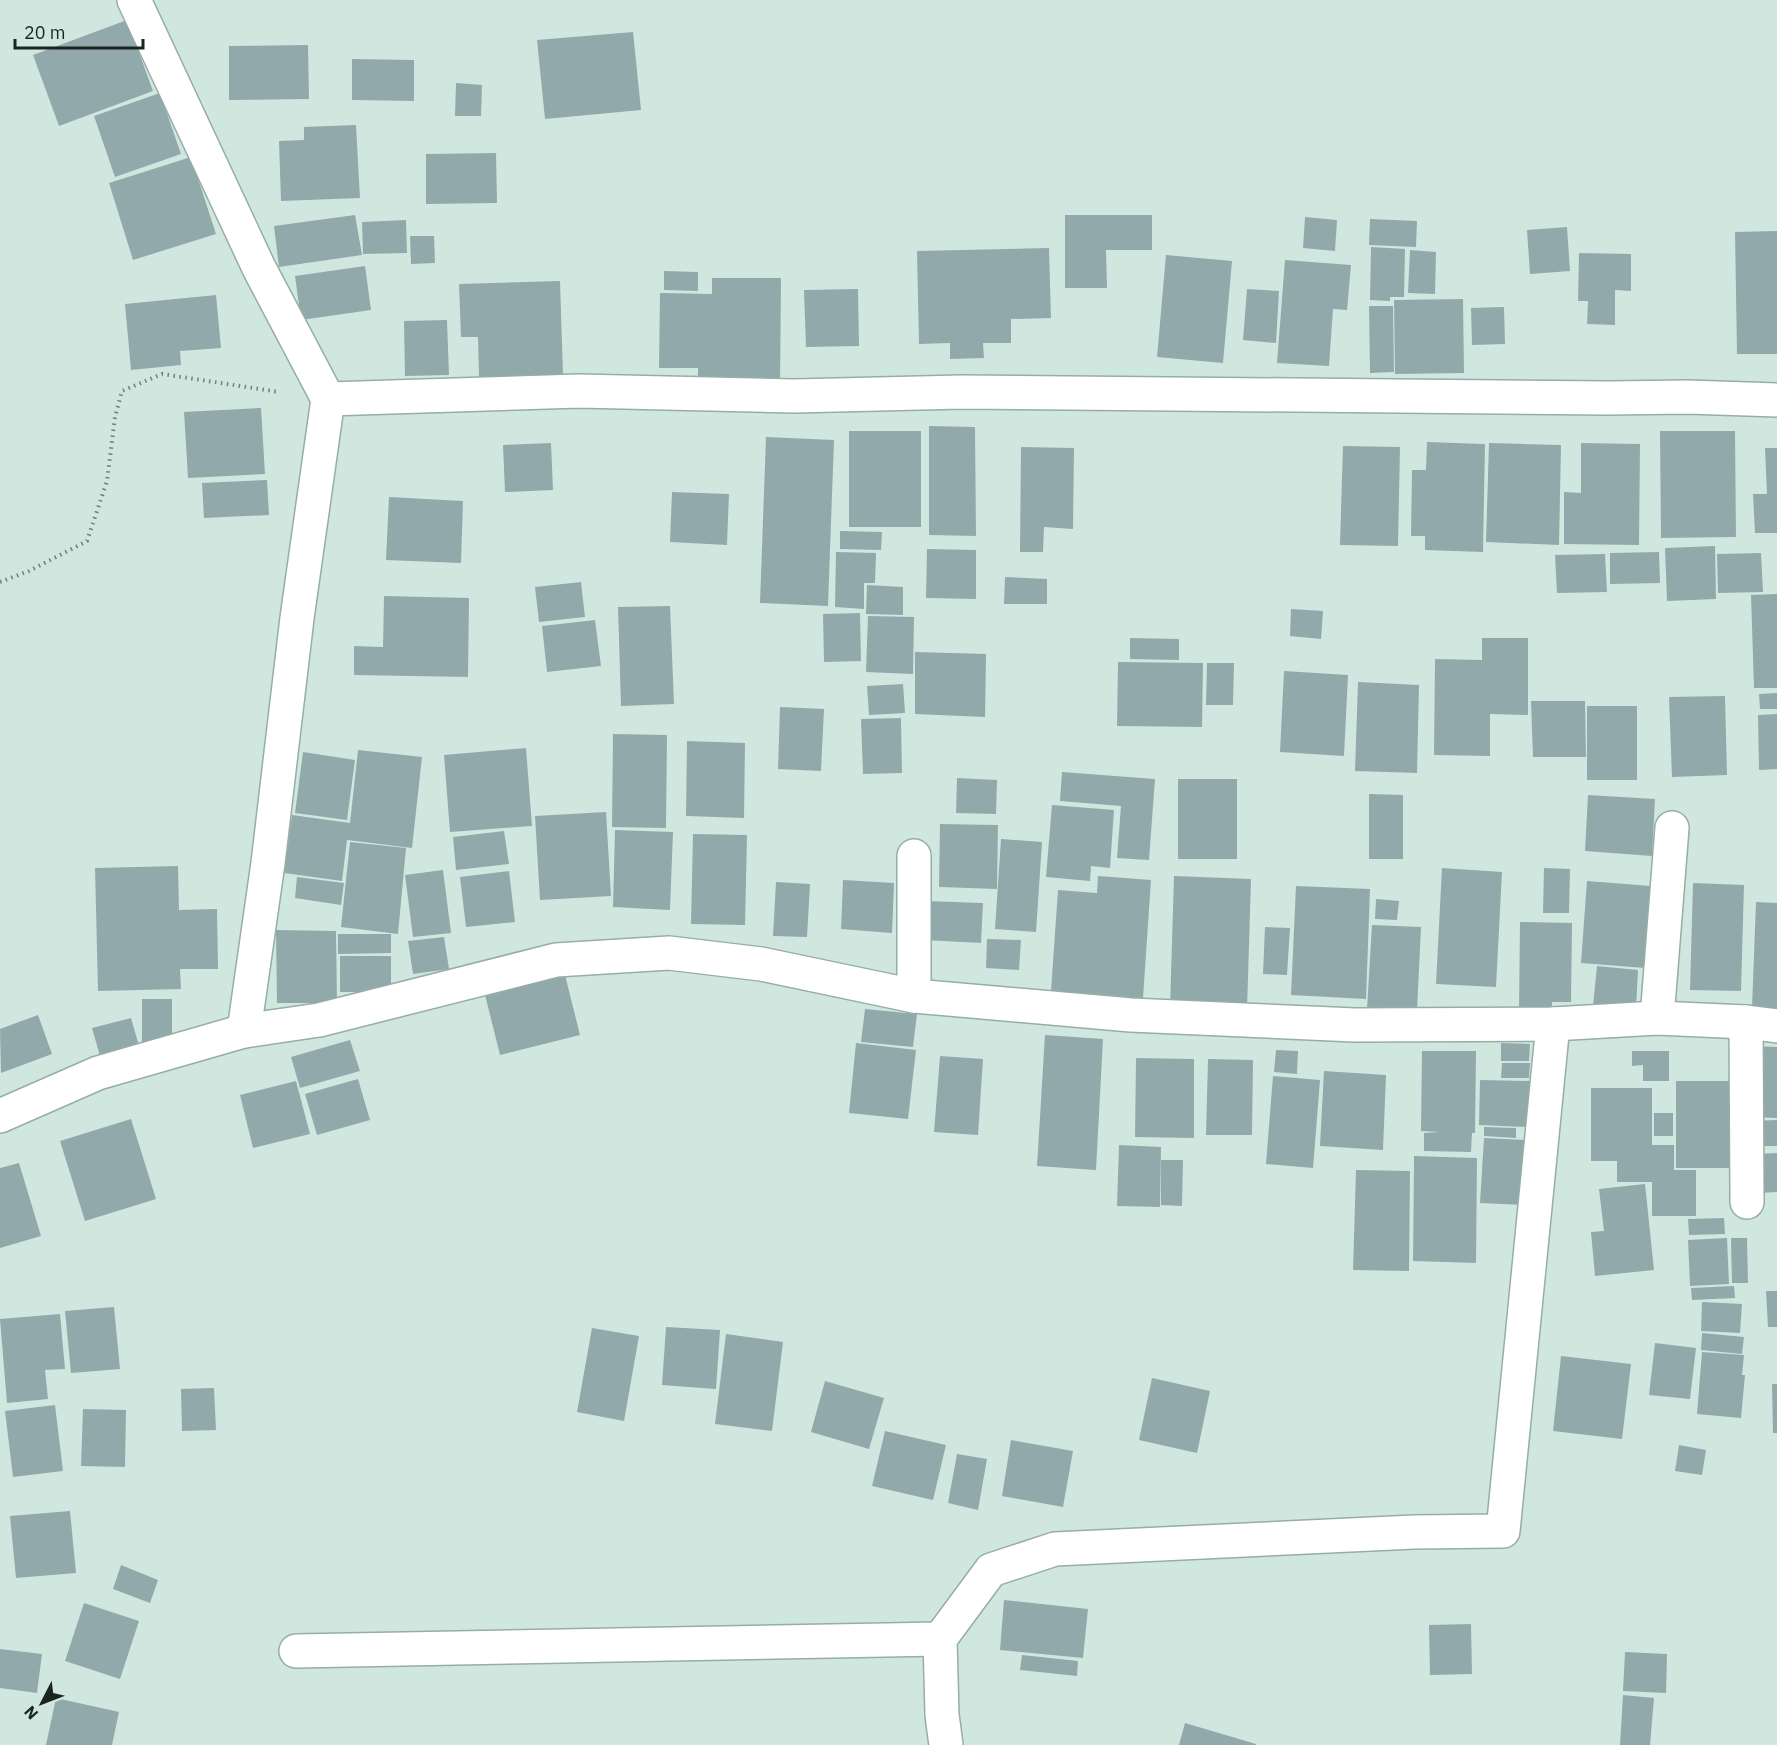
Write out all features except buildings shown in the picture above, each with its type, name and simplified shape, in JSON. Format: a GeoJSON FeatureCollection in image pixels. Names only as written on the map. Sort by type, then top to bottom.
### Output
{"type":"FeatureCollection","features":[{"type":"Feature","properties":{"kind":"street"},"geometry":{"type":"LineString","coordinates":[[134,0],[259,268],[328,399],[297,618],[268,862],[244,1031]]}},
{"type":"Feature","properties":{"kind":"street"},"geometry":{"type":"LineString","coordinates":[[328,399],[579,391],[794,396],[974,392],[1688,397],[1777,400]]}},
{"type":"Feature","properties":{"kind":"street"},"geometry":{"type":"LineString","coordinates":[[1657,1018],[1672,828]]}},
{"type":"Feature","properties":{"kind":"street"},"geometry":{"type":"LineString","coordinates":[[914,856],[914,996]]}},
{"type":"Feature","properties":{"kind":"street"},"geometry":{"type":"LineString","coordinates":[[0,1116],[98,1073],[244,1031],[319,1020],[556,960],[669,953],[761,964],[914,996],[1131,1015],[1355,1025],[1553,1024],[1657,1018],[1762,1024],[1748,1202]]}},
{"type":"Feature","properties":{"kind":"street"},"geometry":{"type":"LineString","coordinates":[[946,1745],[942,1715],[940,1639],[991,1570],[1055,1549],[1414,1532],[1503,1531],[1553,1024]]}},
{"type":"Feature","properties":{"kind":"street"},"geometry":{"type":"LineString","coordinates":[[296,1651],[940,1639]]}},
{"type":"Feature","properties":{"kind":"path"},"geometry":{"type":"LineString","coordinates":[[0,582],[29,571],[87,542],[107,481],[115,417],[122,391],[162,374],[328,399]]}}]}
